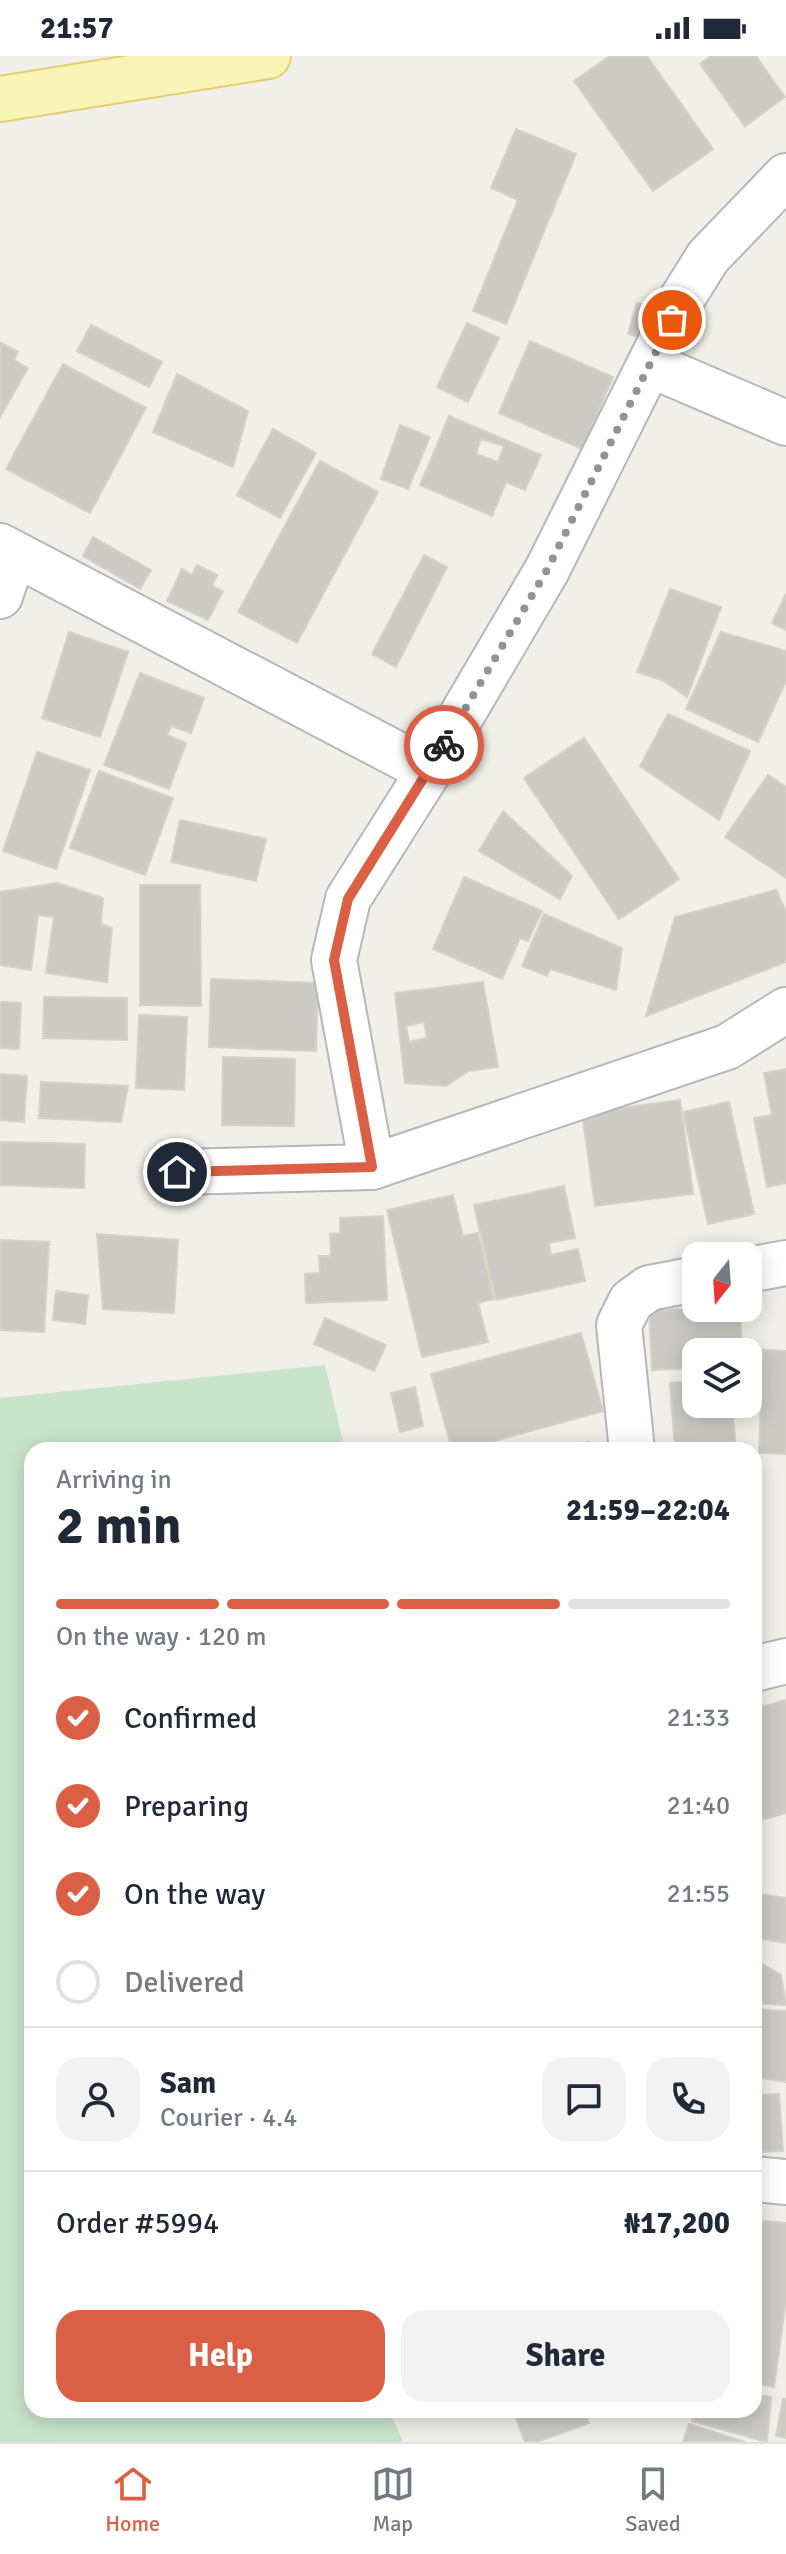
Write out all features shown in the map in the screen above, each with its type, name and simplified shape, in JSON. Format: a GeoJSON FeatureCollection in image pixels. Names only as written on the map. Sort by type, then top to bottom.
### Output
{"type":"FeatureCollection","features":[{"type":"Feature","properties":{"kind":"main road"},"geometry":{"type":"LineString","coordinates":[[0,99],[268,56]]}},
{"type":"Feature","properties":{"kind":"street"},"geometry":{"type":"LineString","coordinates":[[372,1167],[334,960],[348,899],[429,771],[547,570],[683,297],[708,257],[786,176]]}},
{"type":"Feature","properties":{"kind":"street"},"geometry":{"type":"LineString","coordinates":[[651,365],[786,423]]}},
{"type":"Feature","properties":{"kind":"street"},"geometry":{"type":"LineString","coordinates":[[0,596],[7,551],[429,771]]}},
{"type":"Feature","properties":{"kind":"street"},"geometry":{"type":"LineString","coordinates":[[177,1172],[372,1167],[727,1047],[786,1010]]}},
{"type":"Feature","properties":{"kind":"street"},"geometry":{"type":"LineString","coordinates":[[762,1267],[786,1263]]}},
{"type":"Feature","properties":{"kind":"street"},"geometry":{"type":"LineString","coordinates":[[631,1442],[619,1325],[631,1301],[649,1288],[682,1282]]}},
{"type":"Feature","properties":{"kind":"street"},"geometry":{"type":"LineString","coordinates":[[762,1667],[786,1661]]}},
{"type":"Feature","properties":{"kind":"street"},"geometry":{"type":"LineString","coordinates":[[762,2180],[786,2182]]}},
{"type":"Feature","properties":{"kind":"green space"},"geometry":{"type":"Polygon","coordinates":[[[325,1365],[343,1442],[24,1442],[24,2418],[392,2418],[403,2442],[0,2442],[0,1398],[325,1365]]]}},
{"type":"Feature","properties":{"kind":"building"},"geometry":{"type":"Polygon","coordinates":[[[610,56],[647,56],[713,149],[653,191],[574,81],[610,56]]]}},
{"type":"Feature","properties":{"kind":"building"},"geometry":{"type":"Polygon","coordinates":[[[711,56],[756,56],[785,97],[745,126],[700,64],[711,56]]]}},
{"type":"Feature","properties":{"kind":"building"},"geometry":{"type":"Polygon","coordinates":[[[516,129],[576,154],[506,324],[473,311],[518,200],[491,188],[516,129]]]}},
{"type":"Feature","properties":{"kind":"building"},"geometry":{"type":"Polygon","coordinates":[[[637,303],[661,310],[652,340],[628,334],[637,303]]]}},
{"type":"Feature","properties":{"kind":"building"},"geometry":{"type":"Polygon","coordinates":[[[467,323],[499,338],[468,402],[437,387],[467,323]]]}},
{"type":"Feature","properties":{"kind":"building"},"geometry":{"type":"Polygon","coordinates":[[[91,325],[162,362],[149,387],[77,351],[91,325]]]}},
{"type":"Feature","properties":{"kind":"building"},"geometry":{"type":"Polygon","coordinates":[[[530,341],[613,377],[582,449],[499,413],[530,341]]]}},
{"type":"Feature","properties":{"kind":"building"},"geometry":{"type":"Polygon","coordinates":[[[0,342],[18,352],[14,360],[28,368],[0,417],[0,342]]]}},
{"type":"Feature","properties":{"kind":"building"},"geometry":{"type":"Polygon","coordinates":[[[63,364],[146,408],[90,513],[6,469],[63,364]]]}},
{"type":"Feature","properties":{"kind":"building"},"geometry":{"type":"Polygon","coordinates":[[[177,374],[248,411],[233,467],[153,432],[177,374]]]}},
{"type":"Feature","properties":{"kind":"building"},"geometry":{"type":"Polygon","coordinates":[[[449,416],[541,455],[525,490],[506,482],[492,516],[420,485],[449,416]],[[481,439],[476,454],[498,462],[504,446],[481,439]]]}},
{"type":"Feature","properties":{"kind":"building"},"geometry":{"type":"Polygon","coordinates":[[[400,425],[430,437],[408,489],[381,479],[400,425]]]}},
{"type":"Feature","properties":{"kind":"building"},"geometry":{"type":"Polygon","coordinates":[[[273,429],[316,453],[280,518],[237,495],[273,429]]]}},
{"type":"Feature","properties":{"kind":"building"},"geometry":{"type":"Polygon","coordinates":[[[320,461],[378,492],[297,643],[238,612],[320,461]]]}},
{"type":"Feature","properties":{"kind":"building"},"geometry":{"type":"Polygon","coordinates":[[[93,537],[151,570],[140,589],[83,556],[93,537]]]}},
{"type":"Feature","properties":{"kind":"building"},"geometry":{"type":"Polygon","coordinates":[[[424,555],[447,567],[396,667],[372,654],[424,555]]]}},
{"type":"Feature","properties":{"kind":"building"},"geometry":{"type":"Polygon","coordinates":[[[197,565],[217,575],[212,586],[223,591],[208,620],[167,601],[182,569],[192,575],[197,565]]]}},
{"type":"Feature","properties":{"kind":"building"},"geometry":{"type":"Polygon","coordinates":[[[670,589],[721,607],[687,697],[664,681],[637,672],[670,589]]]}},
{"type":"Feature","properties":{"kind":"building"},"geometry":{"type":"Polygon","coordinates":[[[786,594],[786,630],[772,623],[786,594]]]}},
{"type":"Feature","properties":{"kind":"building"},"geometry":{"type":"Polygon","coordinates":[[[69,632],[128,652],[100,737],[42,718],[69,632]]]}},
{"type":"Feature","properties":{"kind":"building"},"geometry":{"type":"Polygon","coordinates":[[[721,632],[786,651],[786,681],[758,742],[686,709],[721,632]]]}},
{"type":"Feature","properties":{"kind":"building"},"geometry":{"type":"Polygon","coordinates":[[[140,673],[204,698],[191,733],[171,726],[167,735],[186,743],[169,789],[104,765],[140,673]]]}},
{"type":"Feature","properties":{"kind":"building"},"geometry":{"type":"Polygon","coordinates":[[[668,714],[750,751],[719,820],[640,766],[668,714]]]}},
{"type":"Feature","properties":{"kind":"building"},"geometry":{"type":"Polygon","coordinates":[[[584,738],[679,879],[619,919],[524,778],[584,738]]]}},
{"type":"Feature","properties":{"kind":"building"},"geometry":{"type":"Polygon","coordinates":[[[37,752],[90,770],[56,869],[3,851],[37,752]]]}},
{"type":"Feature","properties":{"kind":"building"},"geometry":{"type":"Polygon","coordinates":[[[99,771],[173,798],[145,875],[70,848],[99,771]]]}},
{"type":"Feature","properties":{"kind":"building"},"geometry":{"type":"Polygon","coordinates":[[[768,775],[786,787],[786,878],[725,837],[768,775]]]}},
{"type":"Feature","properties":{"kind":"building"},"geometry":{"type":"Polygon","coordinates":[[[503,811],[572,876],[560,899],[479,851],[503,811]]]}},
{"type":"Feature","properties":{"kind":"building"},"geometry":{"type":"Polygon","coordinates":[[[180,820],[266,839],[256,881],[171,862],[180,820]]]}},
{"type":"Feature","properties":{"kind":"building"},"geometry":{"type":"Polygon","coordinates":[[[464,877],[542,911],[528,941],[520,938],[502,979],[433,949],[464,877]]]}},
{"type":"Feature","properties":{"kind":"building"},"geometry":{"type":"Polygon","coordinates":[[[57,883],[103,898],[101,924],[112,928],[107,982],[46,973],[54,917],[38,915],[31,970],[0,965],[0,892],[57,883]]]}},
{"type":"Feature","properties":{"kind":"building"},"geometry":{"type":"Polygon","coordinates":[[[140,885],[200,885],[201,1006],[140,1005],[140,885]]]}},
{"type":"Feature","properties":{"kind":"building"},"geometry":{"type":"Polygon","coordinates":[[[776,890],[786,911],[786,962],[646,1016],[675,917],[776,890]]]}},
{"type":"Feature","properties":{"kind":"building"},"geometry":{"type":"Polygon","coordinates":[[[544,914],[622,948],[616,990],[550,969],[547,976],[522,966],[544,914]]]}},
{"type":"Feature","properties":{"kind":"building"},"geometry":{"type":"Polygon","coordinates":[[[211,979],[318,983],[316,1051],[209,1047],[211,979]]]}},
{"type":"Feature","properties":{"kind":"building"},"geometry":{"type":"Polygon","coordinates":[[[483,982],[498,1067],[469,1071],[446,1086],[405,1083],[395,993],[483,982]],[[424,1022],[406,1026],[409,1042],[427,1038],[424,1022]]]}},
{"type":"Feature","properties":{"kind":"building"},"geometry":{"type":"Polygon","coordinates":[[[44,997],[127,998],[127,1040],[43,1038],[44,997]]]}},
{"type":"Feature","properties":{"kind":"building"},"geometry":{"type":"Polygon","coordinates":[[[0,1002],[21,1003],[19,1049],[0,1048],[0,1002]]]}},
{"type":"Feature","properties":{"kind":"building"},"geometry":{"type":"Polygon","coordinates":[[[139,1015],[187,1017],[184,1090],[136,1088],[139,1015]]]}},
{"type":"Feature","properties":{"kind":"building"},"geometry":{"type":"Polygon","coordinates":[[[223,1057],[295,1059],[294,1126],[222,1125],[223,1057]]]}},
{"type":"Feature","properties":{"kind":"building"},"geometry":{"type":"Polygon","coordinates":[[[786,1069],[786,1183],[767,1187],[754,1118],[772,1115],[764,1073],[786,1069]]]}},
{"type":"Feature","properties":{"kind":"building"},"geometry":{"type":"Polygon","coordinates":[[[0,1074],[27,1076],[24,1122],[0,1120],[0,1074]]]}},
{"type":"Feature","properties":{"kind":"building"},"geometry":{"type":"Polygon","coordinates":[[[41,1082],[128,1086],[121,1122],[39,1118],[41,1082]]]}},
{"type":"Feature","properties":{"kind":"building"},"geometry":{"type":"Polygon","coordinates":[[[680,1100],[693,1194],[595,1206],[582,1113],[680,1100]]]}},
{"type":"Feature","properties":{"kind":"building"},"geometry":{"type":"Polygon","coordinates":[[[729,1102],[754,1214],[708,1224],[683,1112],[729,1102]]]}},
{"type":"Feature","properties":{"kind":"building"},"geometry":{"type":"Polygon","coordinates":[[[0,1142],[85,1144],[84,1188],[0,1185],[0,1142]]]}},
{"type":"Feature","properties":{"kind":"building"},"geometry":{"type":"Polygon","coordinates":[[[564,1186],[575,1238],[549,1243],[551,1255],[578,1249],[585,1281],[496,1300],[474,1205],[564,1186]]]}},
{"type":"Feature","properties":{"kind":"building"},"geometry":{"type":"Polygon","coordinates":[[[453,1195],[463,1236],[478,1233],[494,1299],[478,1303],[488,1342],[422,1357],[387,1210],[453,1195]]]}},
{"type":"Feature","properties":{"kind":"building"},"geometry":{"type":"Polygon","coordinates":[[[383,1216],[387,1300],[306,1303],[305,1274],[320,1273],[319,1256],[331,1256],[330,1234],[340,1233],[340,1218],[383,1216]]]}},
{"type":"Feature","properties":{"kind":"building"},"geometry":{"type":"Polygon","coordinates":[[[97,1234],[178,1240],[174,1313],[103,1309],[97,1234]]]}},
{"type":"Feature","properties":{"kind":"building"},"geometry":{"type":"Polygon","coordinates":[[[0,1240],[49,1242],[44,1332],[0,1330],[0,1240]]]}},
{"type":"Feature","properties":{"kind":"building"},"geometry":{"type":"Polygon","coordinates":[[[56,1291],[88,1295],[85,1324],[53,1320],[56,1291]]]}},
{"type":"Feature","properties":{"kind":"building"},"geometry":{"type":"Polygon","coordinates":[[[682,1309],[682,1322],[741,1322],[741,1338],[682,1338],[682,1369],[652,1370],[649,1310],[682,1309]]]}},
{"type":"Feature","properties":{"kind":"building"},"geometry":{"type":"Polygon","coordinates":[[[325,1318],[386,1345],[374,1371],[314,1344],[325,1318]]]}},
{"type":"Feature","properties":{"kind":"building"},"geometry":{"type":"Polygon","coordinates":[[[581,1333],[603,1411],[491,1442],[450,1442],[431,1374],[581,1333]]]}},
{"type":"Feature","properties":{"kind":"building"},"geometry":{"type":"Polygon","coordinates":[[[763,1350],[786,1351],[786,1454],[762,1453],[762,1442],[759,1442],[763,1350]]]}},
{"type":"Feature","properties":{"kind":"building"},"geometry":{"type":"Polygon","coordinates":[[[682,1382],[682,1418],[733,1418],[735,1442],[674,1442],[670,1383],[682,1382]]]}},
{"type":"Feature","properties":{"kind":"building"},"geometry":{"type":"Polygon","coordinates":[[[415,1387],[423,1426],[400,1432],[391,1393],[415,1387]]]}},
{"type":"Feature","properties":{"kind":"building"},"geometry":{"type":"Polygon","coordinates":[[[786,1700],[786,1813],[762,1820],[762,1707],[786,1700]]]}},
{"type":"Feature","properties":{"kind":"building"},"geometry":{"type":"Polygon","coordinates":[[[762,1894],[786,1898],[786,1943],[762,1939],[762,1894]]]}},
{"type":"Feature","properties":{"kind":"building"},"geometry":{"type":"Polygon","coordinates":[[[762,1964],[781,1975],[786,2005],[762,2004],[762,1964]]]}},
{"type":"Feature","properties":{"kind":"building"},"geometry":{"type":"Polygon","coordinates":[[[762,2010],[786,2011],[786,2082],[762,2078],[762,2010]]]}},
{"type":"Feature","properties":{"kind":"building"},"geometry":{"type":"Polygon","coordinates":[[[779,2094],[783,2151],[762,2152],[762,2095],[779,2094]]]}},
{"type":"Feature","properties":{"kind":"building"},"geometry":{"type":"Polygon","coordinates":[[[762,2221],[786,2223],[786,2300],[774,2387],[762,2385],[762,2221]]]}},
{"type":"Feature","properties":{"kind":"building"},"geometry":{"type":"Polygon","coordinates":[[[762,2395],[771,2397],[767,2442],[692,2421],[693,2418],[762,2418],[762,2395]]]}},
{"type":"Feature","properties":{"kind":"building"},"geometry":{"type":"Polygon","coordinates":[[[783,2399],[786,2399],[786,2438],[776,2436],[783,2399]]]}},
{"type":"Feature","properties":{"kind":"building"},"geometry":{"type":"Polygon","coordinates":[[[516,2418],[587,2418],[589,2423],[537,2442],[525,2442],[516,2418]]]}},
{"type":"Feature","properties":{"kind":"building"},"geometry":{"type":"Polygon","coordinates":[[[689,2424],[745,2442],[683,2442],[689,2424]]]}},
{"type":"Feature","properties":{"kind":"way so far"},"geometry":{"type":"LineString","coordinates":[[444,745],[547,570],[672,320]]}},
{"type":"Feature","properties":{"kind":"route"},"geometry":{"type":"LineString","coordinates":[[177,1172],[372,1167],[334,960],[348,899],[444,745]]}}]}
